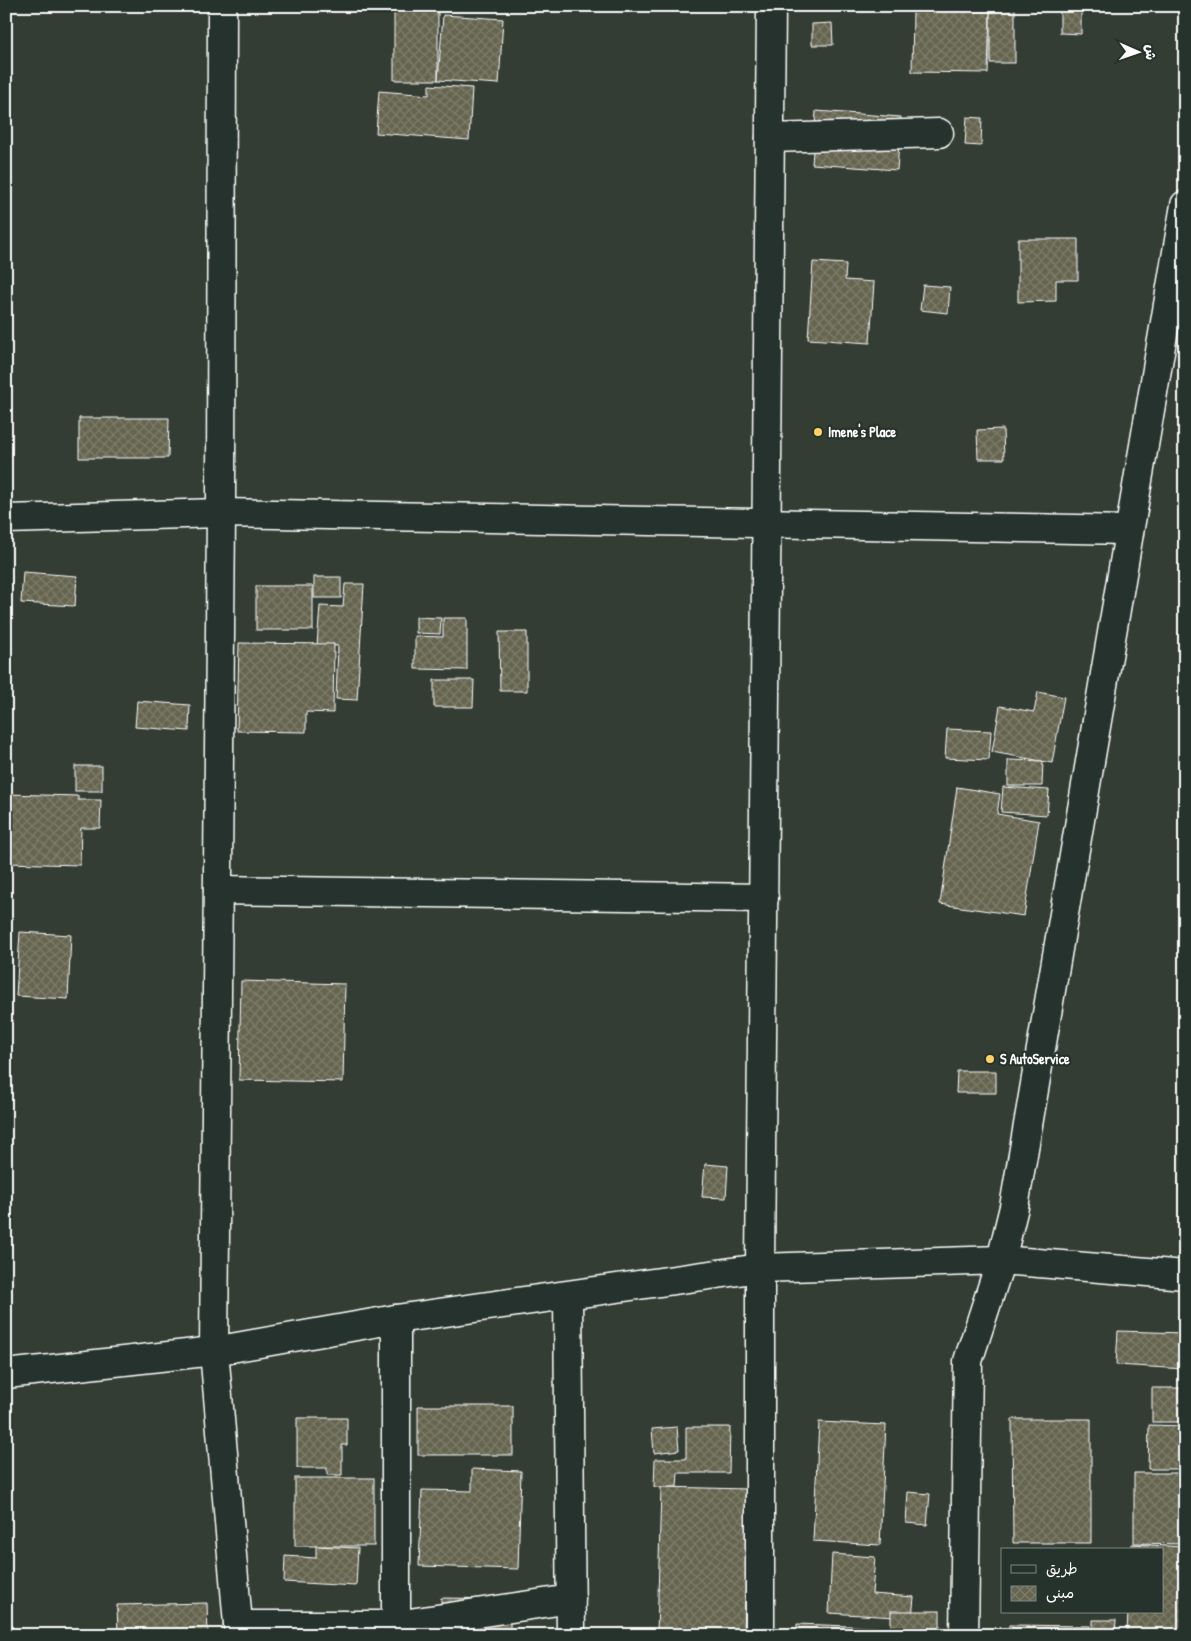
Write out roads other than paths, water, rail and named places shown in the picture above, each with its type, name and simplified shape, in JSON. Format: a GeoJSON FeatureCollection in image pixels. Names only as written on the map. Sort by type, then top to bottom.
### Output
{"type":"FeatureCollection","features":[{"type":"Feature","properties":{"kind":"street"},"geometry":{"type":"LineString","coordinates":[[222,6],[221,513],[214,1350],[238,1630],[396,1625],[571,1599]]}},
{"type":"Feature","properties":{"kind":"street"},"geometry":{"type":"LineString","coordinates":[[760,1635],[760,1268],[771,6]]}},
{"type":"Feature","properties":{"kind":"street"},"geometry":{"type":"LineString","coordinates":[[770,138],[939,133]]}},
{"type":"Feature","properties":{"kind":"street"},"geometry":{"type":"LineString","coordinates":[[964,1635],[968,1361],[1001,1260],[1014,1207],[1185,205]]}},
{"type":"Feature","properties":{"kind":"street"},"geometry":{"type":"LineString","coordinates":[[6,519],[221,513],[1129,530]]}},
{"type":"Feature","properties":{"kind":"street"},"geometry":{"type":"LineString","coordinates":[[218,890],[764,898]]}},
{"type":"Feature","properties":{"kind":"street"},"geometry":{"type":"LineString","coordinates":[[6,1374],[214,1350],[396,1320],[760,1268],[1001,1260],[1185,1275]]}},
{"type":"Feature","properties":{"kind":"street"},"geometry":{"type":"LineString","coordinates":[[568,1296],[571,1635]]}},
{"type":"Feature","properties":{"kind":"street"},"geometry":{"type":"LineString","coordinates":[[396,1320],[396,1625]]}},
{"type":"Feature","properties":{"kind":"place","name":"Imene's Place"},"geometry":{"type":"Point","coordinates":[818,432]}},
{"type":"Feature","properties":{"kind":"place","name":"S AutoService"},"geometry":{"type":"Point","coordinates":[990,1059]}}]}
